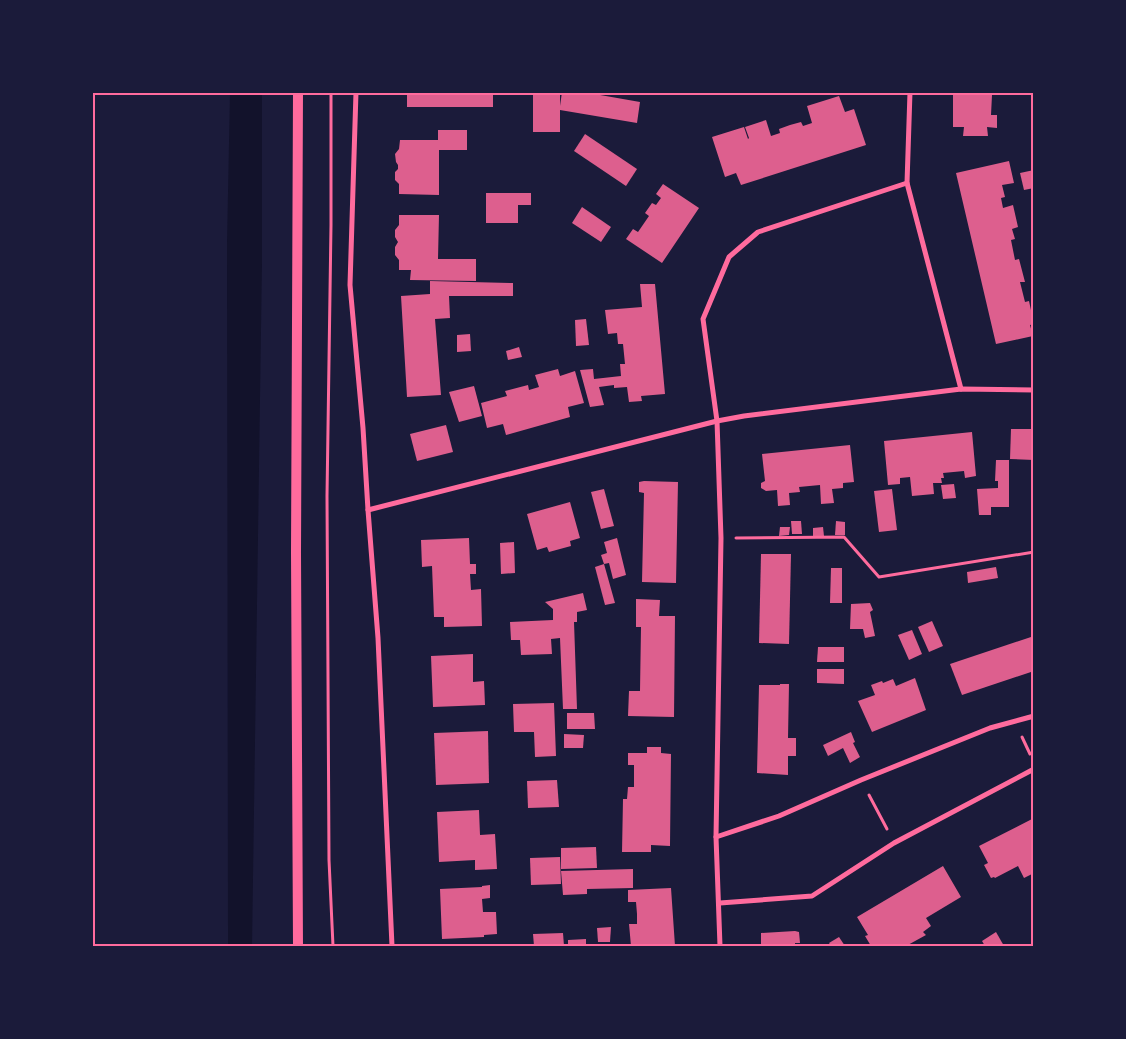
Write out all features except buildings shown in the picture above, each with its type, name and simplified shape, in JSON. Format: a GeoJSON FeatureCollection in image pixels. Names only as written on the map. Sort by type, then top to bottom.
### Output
{"type":"FeatureCollection","features":[{"type":"Feature","properties":{"kind":"main road"},"geometry":{"type":"LineString","coordinates":[[298,92],[296,573],[298,946]]}},
{"type":"Feature","properties":{"kind":"street"},"geometry":{"type":"LineString","coordinates":[[356,92],[350,285],[363,428],[378,638],[392,946]]}},
{"type":"Feature","properties":{"kind":"street"},"geometry":{"type":"LineString","coordinates":[[910,92],[907,183],[961,389]]}},
{"type":"Feature","properties":{"kind":"street"},"geometry":{"type":"LineString","coordinates":[[720,946],[720,903],[716,838],[721,538],[717,421],[703,319],[729,258],[758,232],[907,183]]}},
{"type":"Feature","properties":{"kind":"street"},"geometry":{"type":"LineString","coordinates":[[368,510],[717,421],[744,416],[961,389],[1034,390]]}},
{"type":"Feature","properties":{"kind":"street"},"geometry":{"type":"LineString","coordinates":[[716,838],[779,816],[861,780],[990,728],[1034,716]]}},
{"type":"Feature","properties":{"kind":"street"},"geometry":{"type":"LineString","coordinates":[[720,903],[812,896],[894,843],[1034,769]]}},
{"type":"Feature","properties":{"kind":"path"},"geometry":{"type":"LineString","coordinates":[[330,92],[331,226],[327,506],[329,860],[333,946]]}},
{"type":"Feature","properties":{"kind":"path"},"geometry":{"type":"LineString","coordinates":[[721,538],[844,537],[879,576],[1034,552]]}},
{"type":"Feature","properties":{"kind":"path"},"geometry":{"type":"LineString","coordinates":[[1014,722],[1034,761]]}},
{"type":"Feature","properties":{"kind":"path"},"geometry":{"type":"LineString","coordinates":[[861,780],[894,843]]}},
{"type":"Feature","properties":{"kind":"shaded area"},"geometry":{"type":"Polygon","coordinates":[[[262,92],[262,262],[252,946],[228,946],[227,243],[230,93],[262,92]]]}}]}
